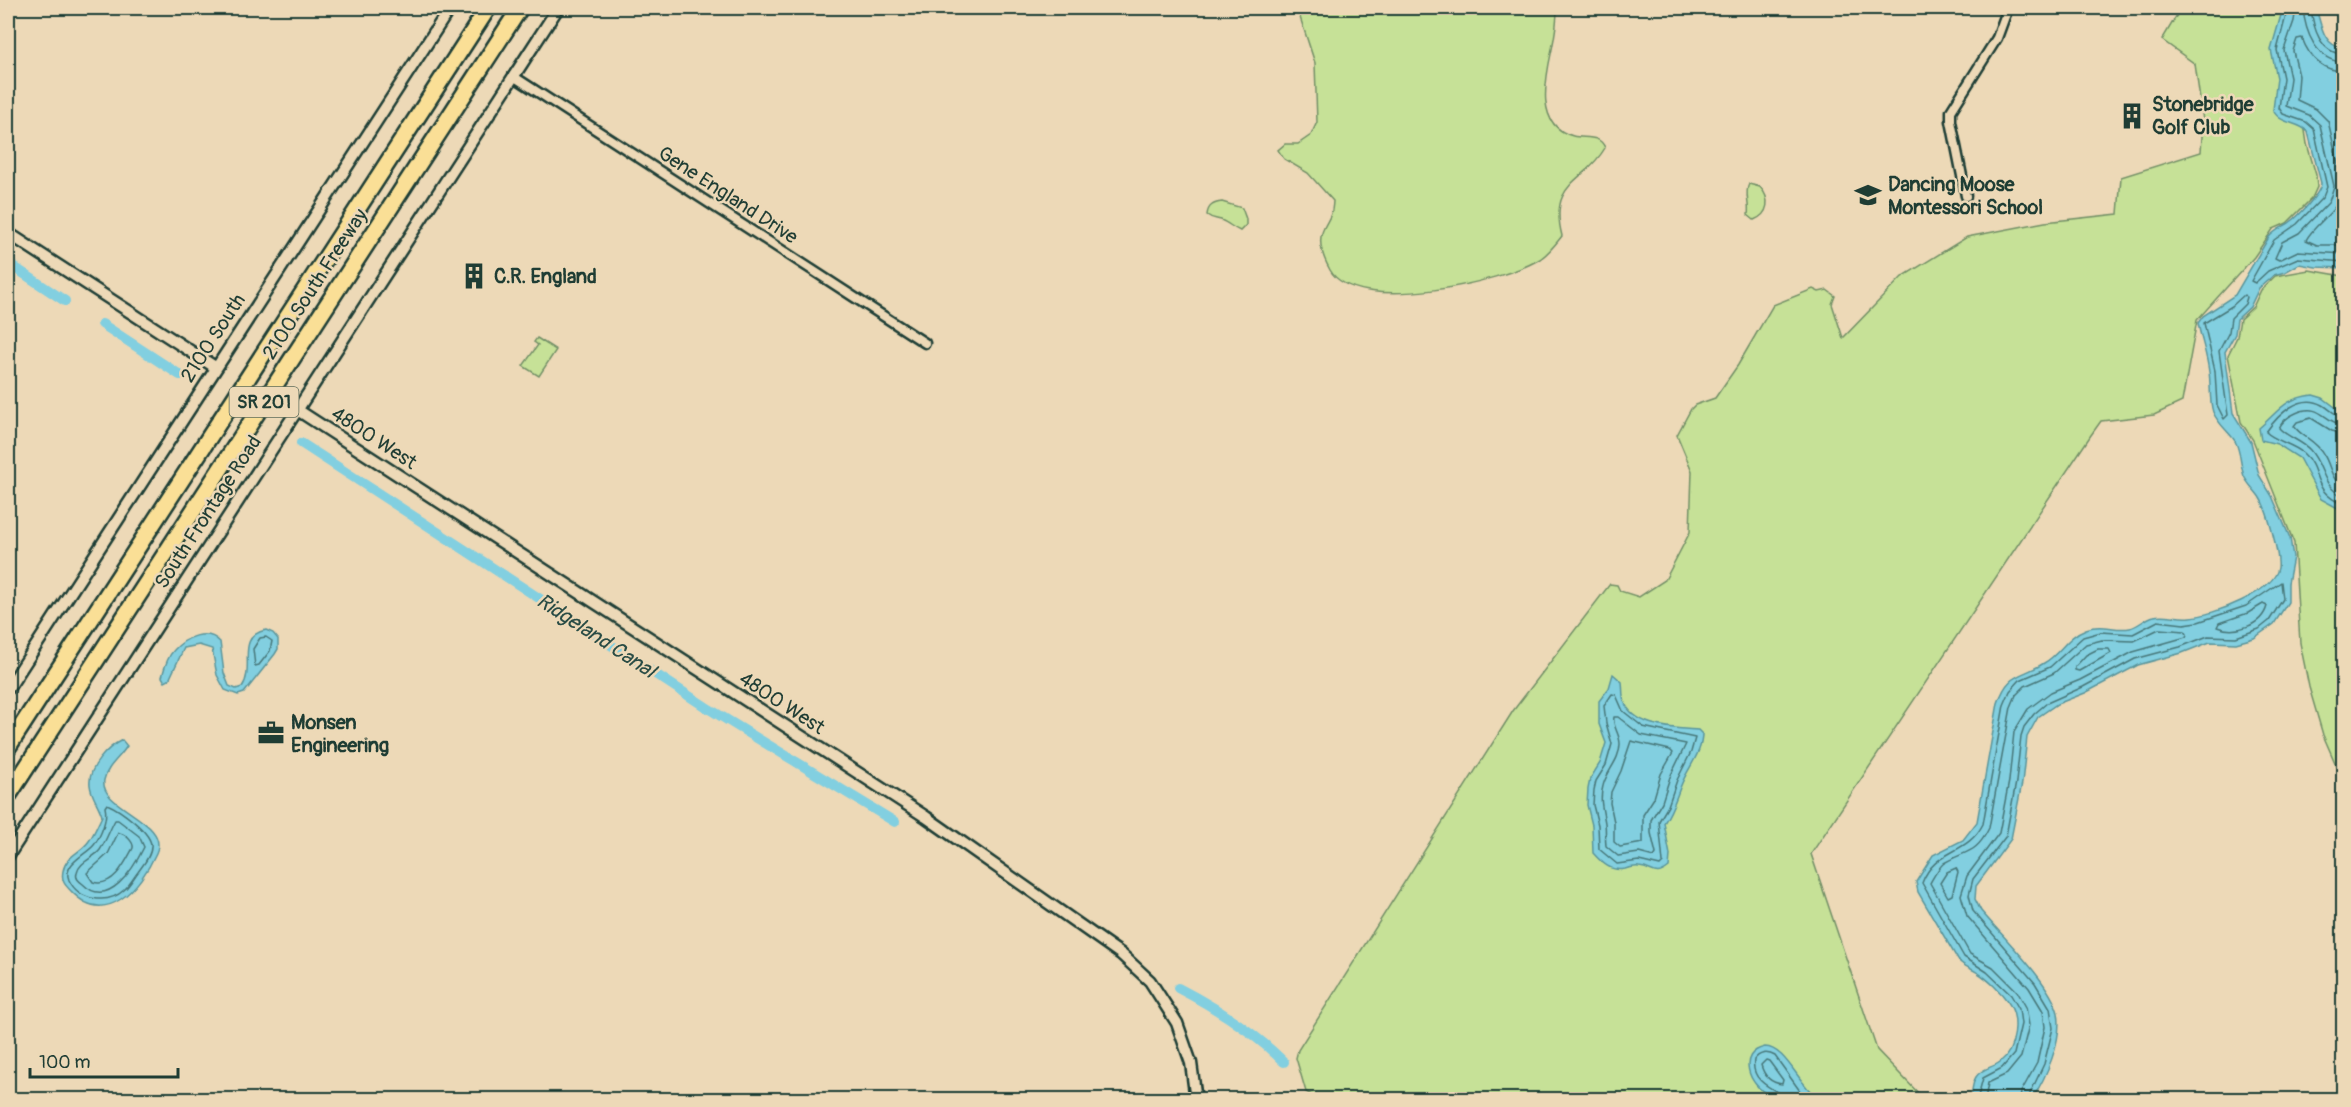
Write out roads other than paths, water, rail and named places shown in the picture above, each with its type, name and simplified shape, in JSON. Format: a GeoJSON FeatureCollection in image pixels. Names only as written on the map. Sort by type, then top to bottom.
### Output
{"type":"FeatureCollection","features":[{"type":"Feature","properties":{"kind":"highway","name":"2100 South Freeway"},"geometry":{"type":"LineString","coordinates":[[8,747],[488,8]]}},
{"type":"Feature","properties":{"kind":"highway","name":"2100 South Freeway"},"geometry":{"type":"LineString","coordinates":[[8,796],[520,8]]}},
{"type":"Feature","properties":{"kind":"street","name":"2100 South"},"geometry":{"type":"LineString","coordinates":[[8,689],[450,8]]}},
{"type":"Feature","properties":{"kind":"street","name":"South Frontage Road"},"geometry":{"type":"LineString","coordinates":[[8,856],[558,8]]}},
{"type":"Feature","properties":{"kind":"street"},"geometry":{"type":"LineString","coordinates":[[1966,196],[1950,121],[1951,111],[1996,38],[2008,8]]}},
{"type":"Feature","properties":{"kind":"street","name":"Gene England Drive"},"geometry":{"type":"LineString","coordinates":[[513,76],[925,343]]}},
{"type":"Feature","properties":{"kind":"street"},"geometry":{"type":"LineString","coordinates":[[8,233],[216,367]]}},
{"type":"Feature","properties":{"kind":"street","name":"4800 West"},"geometry":{"type":"LineString","coordinates":[[296,409],[926,817],[1121,954],[1150,981],[1169,1008],[1184,1039],[1196,1100]]}},
{"type":"Feature","properties":{"kind":"water"},"geometry":{"type":"Polygon","coordinates":[[[2283,8],[2316,8],[2327,39],[2343,48],[2343,268],[2299,264],[2274,275],[2259,288],[2250,307],[2237,319],[2235,334],[2225,352],[2233,413],[2251,442],[2259,475],[2272,496],[2290,538],[2293,557],[2288,583],[2288,602],[2274,624],[2254,638],[2236,643],[2210,642],[2182,653],[2138,665],[2085,693],[2057,704],[2038,717],[2027,737],[2022,783],[2011,839],[1976,886],[1975,899],[1981,911],[2025,960],[2054,1001],[2059,1023],[2056,1046],[2048,1069],[2032,1099],[1971,1099],[1976,1077],[2000,1062],[2010,1050],[2014,1034],[2014,1016],[2008,1002],[1994,986],[1958,960],[1918,892],[1916,882],[1933,855],[1963,840],[1977,822],[1998,703],[2002,693],[2011,680],[2050,659],[2079,632],[2092,627],[2130,628],[2154,616],[2186,617],[2213,612],[2255,594],[2274,577],[2278,568],[2275,543],[2263,504],[2244,476],[2235,441],[2213,412],[2210,377],[2198,323],[2203,316],[2235,295],[2269,237],[2298,216],[2320,187],[2321,183],[2308,132],[2280,118],[2273,110],[2277,78],[2271,50],[2283,8]]]}},
{"type":"Feature","properties":{"kind":"water"},"geometry":{"type":"Polygon","coordinates":[[[2313,395],[2323,398],[2343,413],[2343,511],[2321,499],[2299,458],[2277,444],[2261,440],[2259,428],[2277,411],[2288,402],[2313,395]]]}},
{"type":"Feature","properties":{"kind":"water"},"geometry":{"type":"Polygon","coordinates":[[[266,630],[278,639],[278,649],[244,693],[238,695],[225,690],[217,675],[212,649],[199,645],[184,648],[169,680],[165,682],[162,677],[174,650],[190,638],[209,635],[220,642],[224,673],[229,686],[236,689],[242,687],[246,679],[248,646],[256,634],[266,630]]]}},
{"type":"Feature","properties":{"kind":"water"},"geometry":{"type":"Polygon","coordinates":[[[1613,674],[1622,682],[1624,701],[1636,717],[1656,725],[1698,730],[1702,734],[1698,753],[1664,823],[1670,855],[1669,867],[1657,873],[1637,867],[1620,870],[1611,868],[1593,853],[1592,825],[1587,805],[1588,789],[1606,743],[1599,724],[1599,701],[1609,688],[1613,674]]]}},
{"type":"Feature","properties":{"kind":"water"},"geometry":{"type":"Polygon","coordinates":[[[122,740],[127,746],[106,775],[105,790],[112,799],[145,823],[154,832],[158,842],[156,853],[149,866],[132,890],[109,905],[97,906],[84,902],[65,885],[63,871],[67,861],[89,841],[102,816],[90,785],[92,771],[100,758],[122,740]]]}},
{"type":"Feature","properties":{"kind":"water"},"geometry":{"type":"Polygon","coordinates":[[[1765,1047],[1780,1054],[1813,1094],[1820,1099],[1781,1099],[1762,1091],[1751,1077],[1748,1062],[1756,1050],[1765,1047]]]}},
{"type":"Feature","properties":{"kind":"waterway","name":"Ridgeland Canal"},"geometry":{"type":"LineString","coordinates":[[8,263],[65,301]]}},
{"type":"Feature","properties":{"kind":"waterway","name":"Ridgeland Canal"},"geometry":{"type":"LineString","coordinates":[[102,324],[180,375]]}},
{"type":"Feature","properties":{"kind":"waterway","name":"Ridgeland Canal"},"geometry":{"type":"LineString","coordinates":[[301,443],[706,707],[895,822]]}},
{"type":"Feature","properties":{"kind":"waterway","name":"Ridgeland Canal"},"geometry":{"type":"LineString","coordinates":[[1178,988],[1234,1021],[1284,1062]]}},
{"type":"Feature","properties":{"kind":"place","name":"Stonebridge Golf Club"},"geometry":{"type":"Point","coordinates":[2132,116]}},
{"type":"Feature","properties":{"kind":"place","name":"Dancing Moose Montessori School"},"geometry":{"type":"Point","coordinates":[1868,195]}},
{"type":"Feature","properties":{"kind":"place","name":"C.R. England"},"geometry":{"type":"Point","coordinates":[474,276]}},
{"type":"Feature","properties":{"kind":"place","name":"Monsen Engineering"},"geometry":{"type":"Point","coordinates":[271,733]}}]}
